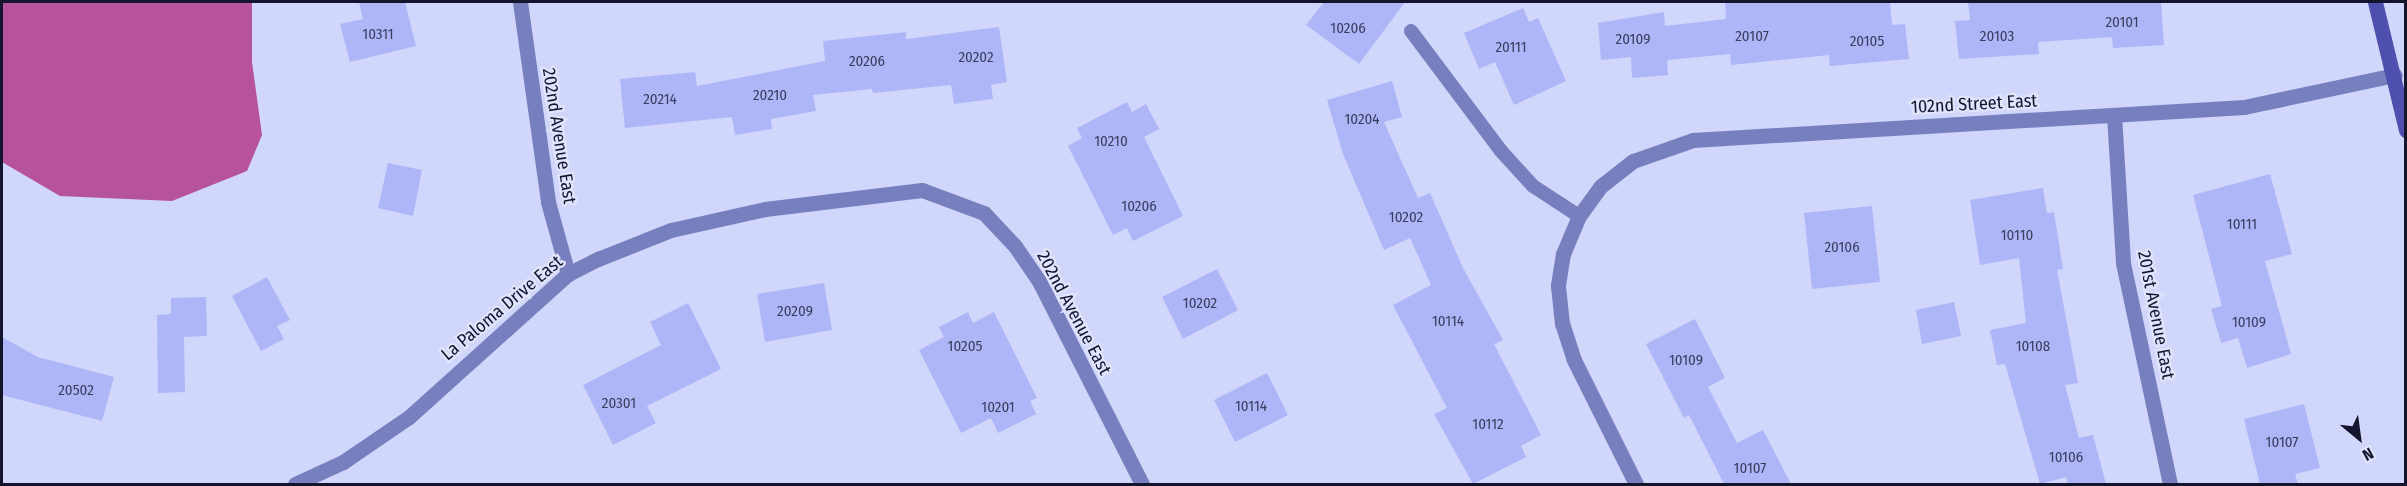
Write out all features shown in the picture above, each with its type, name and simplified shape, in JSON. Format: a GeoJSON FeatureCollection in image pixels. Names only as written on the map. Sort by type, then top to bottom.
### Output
{"type":"FeatureCollection","features":[{"type":"Feature","properties":{"kind":"main road"},"geometry":{"type":"LineString","coordinates":[[2374,2],[2395,75],[2406,130]]}},
{"type":"Feature","properties":{"kind":"street","name":"202nd Avenue East"},"geometry":{"type":"LineString","coordinates":[[520,2],[548,202],[568,274]]}},
{"type":"Feature","properties":{"kind":"street","name":"102nd Street East"},"geometry":{"type":"LineString","coordinates":[[1636,484],[1562,324],[1563,254],[1579,216],[1601,186],[1633,161],[1693,140],[2244,107],[2395,75]]}},
{"type":"Feature","properties":{"kind":"street","name":"201st Avenue East"},"geometry":{"type":"LineString","coordinates":[[2114,115],[2123,263],[2170,484]]}},
{"type":"Feature","properties":{"kind":"street","name":"202nd Avenue East"},"geometry":{"type":"LineString","coordinates":[[866,197],[922,190],[984,213],[1039,280],[1142,484]]}},
{"type":"Feature","properties":{"kind":"street","name":"La Paloma Drive East"},"geometry":{"type":"LineString","coordinates":[[295,484],[343,462],[409,417],[568,274],[671,230],[765,209],[866,197]]}},
{"type":"Feature","properties":{"kind":"lane"},"geometry":{"type":"LineString","coordinates":[[1411,31],[1501,151],[1533,186],[1579,216]]}},
{"type":"Feature","properties":{"kind":"shaded area"},"geometry":{"type":"Polygon","coordinates":[[[2,2],[252,2],[252,62],[262,135],[247,171],[172,201],[60,196],[2,162],[2,2]]]}},
{"type":"Feature","properties":{"kind":"building"},"geometry":{"type":"Polygon","coordinates":[[[359,2],[405,2],[416,46],[350,62],[340,24],[363,19],[359,2]]]}},
{"type":"Feature","properties":{"kind":"building"},"geometry":{"type":"Polygon","coordinates":[[[1324,2],[1405,2],[1359,64],[1306,25],[1324,2]]]}},
{"type":"Feature","properties":{"kind":"building"},"geometry":{"type":"Polygon","coordinates":[[[1725,2],[1890,2],[1892,25],[1905,24],[1909,59],[1830,66],[1829,55],[1731,65],[1730,54],[1667,60],[1668,75],[1632,78],[1631,57],[1601,60],[1598,23],[1664,12],[1665,26],[1726,19],[1725,2]]]}},
{"type":"Feature","properties":{"kind":"building"},"geometry":{"type":"Polygon","coordinates":[[[1968,2],[2161,2],[2164,45],[2113,48],[2112,37],[2038,42],[2039,54],[1959,59],[1955,21],[1970,20],[1968,2]]]}},
{"type":"Feature","properties":{"kind":"building"},"geometry":{"type":"Polygon","coordinates":[[[1523,8],[1529,22],[1538,18],[1566,81],[1514,105],[1495,62],[1479,69],[1464,33],[1523,8]]]}},
{"type":"Feature","properties":{"kind":"building"},"geometry":{"type":"Polygon","coordinates":[[[999,27],[1007,82],[991,85],[993,99],[954,104],[951,85],[873,93],[872,89],[813,95],[816,111],[771,119],[772,129],[735,135],[732,117],[625,128],[620,79],[695,72],[697,86],[825,61],[823,41],[906,32],[906,39],[999,27]]]}},
{"type":"Feature","properties":{"kind":"building"},"geometry":{"type":"Polygon","coordinates":[[[1392,81],[1402,117],[1384,122],[1418,198],[1430,193],[1463,268],[1503,340],[1494,344],[1541,435],[1521,446],[1526,457],[1473,484],[1434,414],[1447,408],[1393,305],[1431,285],[1410,238],[1384,250],[1343,154],[1327,100],[1392,81]]]}},
{"type":"Feature","properties":{"kind":"building"},"geometry":{"type":"Polygon","coordinates":[[[1127,102],[1132,112],[1146,104],[1159,129],[1144,137],[1183,216],[1133,241],[1127,228],[1113,235],[1068,146],[1082,138],[1077,128],[1127,102]]]}},
{"type":"Feature","properties":{"kind":"building"},"geometry":{"type":"Polygon","coordinates":[[[388,163],[422,170],[413,216],[378,208],[388,163]]]}},
{"type":"Feature","properties":{"kind":"building"},"geometry":{"type":"Polygon","coordinates":[[[2270,174],[2292,254],[2265,261],[2291,354],[2247,368],[2238,338],[2221,343],[2211,309],[2222,306],[2193,195],[2270,174]]]}},
{"type":"Feature","properties":{"kind":"building"},"geometry":{"type":"Polygon","coordinates":[[[2043,188],[2047,213],[2054,212],[2063,269],[2057,270],[2078,383],[2065,385],[2079,438],[2093,435],[2106,484],[2068,484],[2066,477],[2040,484],[2005,364],[1997,365],[1990,330],[2026,323],[2019,258],[1980,265],[1970,200],[2043,188]]]}},
{"type":"Feature","properties":{"kind":"building"},"geometry":{"type":"Polygon","coordinates":[[[1872,206],[1880,282],[1812,289],[1804,213],[1872,206]]]}},
{"type":"Feature","properties":{"kind":"building"},"geometry":{"type":"Polygon","coordinates":[[[1217,269],[1238,310],[1183,339],[1162,297],[1217,269]]]}},
{"type":"Feature","properties":{"kind":"building"},"geometry":{"type":"Polygon","coordinates":[[[267,277],[290,320],[277,326],[284,339],[261,351],[232,296],[267,277]]]}},
{"type":"Feature","properties":{"kind":"building"},"geometry":{"type":"Polygon","coordinates":[[[824,283],[832,330],[765,342],[757,294],[824,283]]]}},
{"type":"Feature","properties":{"kind":"building"},"geometry":{"type":"Polygon","coordinates":[[[206,297],[207,336],[184,337],[185,392],[158,393],[157,315],[171,314],[171,298],[206,297]]]}},
{"type":"Feature","properties":{"kind":"building"},"geometry":{"type":"Polygon","coordinates":[[[1954,302],[1961,336],[1922,344],[1916,310],[1954,302]]]}},
{"type":"Feature","properties":{"kind":"building"},"geometry":{"type":"Polygon","coordinates":[[[688,303],[721,369],[647,406],[656,423],[613,445],[583,385],[661,345],[650,322],[688,303]]]}},
{"type":"Feature","properties":{"kind":"building"},"geometry":{"type":"Polygon","coordinates":[[[968,312],[973,323],[994,312],[1037,398],[1030,401],[1036,414],[998,433],[991,418],[961,433],[919,350],[944,337],[939,327],[968,312]]]}},
{"type":"Feature","properties":{"kind":"building"},"geometry":{"type":"Polygon","coordinates":[[[1695,319],[1725,378],[1708,387],[1737,443],[1763,430],[1791,484],[1724,484],[1689,415],[1684,418],[1646,344],[1695,319]]]}},
{"type":"Feature","properties":{"kind":"building"},"geometry":{"type":"Polygon","coordinates":[[[2,337],[38,357],[114,377],[102,421],[2,395],[2,337]]]}},
{"type":"Feature","properties":{"kind":"building"},"geometry":{"type":"Polygon","coordinates":[[[1267,373],[1288,415],[1235,442],[1214,400],[1267,373]]]}},
{"type":"Feature","properties":{"kind":"building"},"geometry":{"type":"Polygon","coordinates":[[[2304,404],[2320,468],[2295,474],[2298,484],[2260,484],[2244,419],[2304,404]]]}}]}
